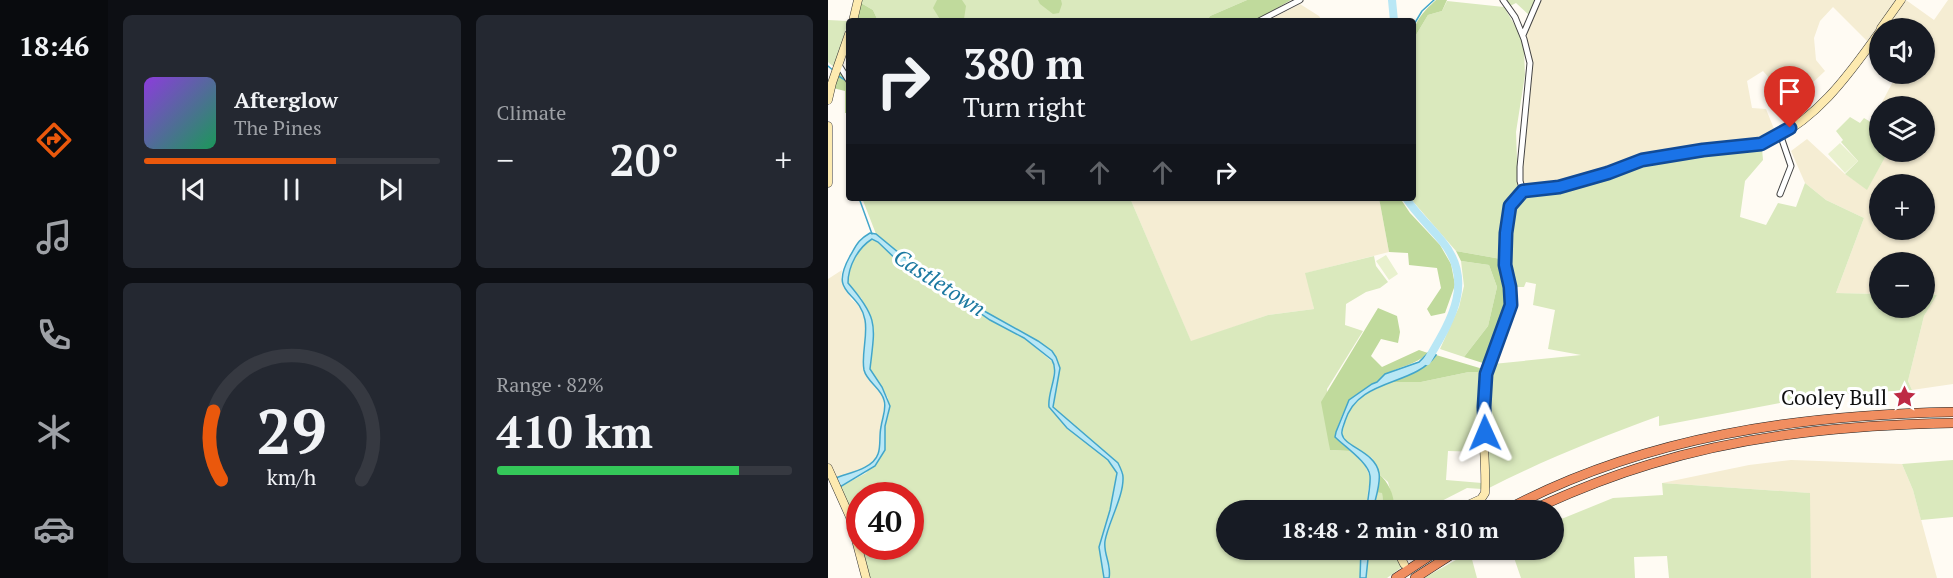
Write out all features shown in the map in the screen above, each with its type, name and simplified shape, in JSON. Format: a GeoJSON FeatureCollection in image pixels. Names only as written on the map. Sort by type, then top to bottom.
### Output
{"type":"FeatureCollection","features":[{"type":"Feature","properties":{"kind":"highway"},"geometry":{"type":"LineString","coordinates":[[1528,500],[1577,478],[1616,464],[1713,436],[1770,425],[1809,421],[1904,413],[1953,412]]}},
{"type":"Feature","properties":{"kind":"highway"},"geometry":{"type":"LineString","coordinates":[[1555,500],[1591,484],[1651,464],[1733,443],[1782,435],[1863,427],[1953,423]]}},
{"type":"Feature","properties":{"kind":"highway"},"geometry":{"type":"LineString","coordinates":[[1396,578],[1423,560]]}},
{"type":"Feature","properties":{"kind":"highway"},"geometry":{"type":"LineString","coordinates":[[1415,578],[1443,560]]}},
{"type":"Feature","properties":{"kind":"street"},"geometry":{"type":"LineString","coordinates":[[854,18],[858,0]]}},
{"type":"Feature","properties":{"kind":"street"},"geometry":{"type":"LineString","coordinates":[[1265,18],[1300,0]]}},
{"type":"Feature","properties":{"kind":"street"},"geometry":{"type":"LineString","coordinates":[[1503,0],[1515,17],[1530,63],[1520,167],[1523,191]]}},
{"type":"Feature","properties":{"kind":"street"},"geometry":{"type":"LineString","coordinates":[[1522,35],[1538,0]]}},
{"type":"Feature","properties":{"kind":"street"},"geometry":{"type":"LineString","coordinates":[[1888,18],[1901,0]]}},
{"type":"Feature","properties":{"kind":"street"},"geometry":{"type":"LineString","coordinates":[[828,100],[846,43]]}},
{"type":"Feature","properties":{"kind":"street"},"geometry":{"type":"LineString","coordinates":[[1479,500],[1485,489],[1485,384],[1491,357],[1505,326],[1511,305],[1505,265],[1510,206],[1523,191],[1559,187],[1608,173],[1642,160],[1761,144],[1804,118],[1834,91],[1869,46]]}},
{"type":"Feature","properties":{"kind":"street"},"geometry":{"type":"LineString","coordinates":[[839,65],[846,76]]}},
{"type":"Feature","properties":{"kind":"street"},"geometry":{"type":"LineString","coordinates":[[828,126],[828,183]]}},
{"type":"Feature","properties":{"kind":"street"},"geometry":{"type":"LineString","coordinates":[[1780,134],[1791,166],[1780,194]]}},
{"type":"Feature","properties":{"kind":"street"},"geometry":{"type":"LineString","coordinates":[[829,470],[841,493],[853,526],[866,578]]}},
{"type":"Feature","properties":{"kind":"street"},"geometry":{"type":"LineString","coordinates":[[1402,560],[1404,564]]}},
{"type":"Feature","properties":{"kind":"shaded area"},"geometry":{"type":"Polygon","coordinates":[[[1540,0],[1896,0],[1883,18],[1869,18],[1867,41],[1833,7],[1820,21],[1814,38],[1816,60],[1825,71],[1791,103],[1763,71],[1747,81],[1752,108],[1766,109],[1776,134],[1759,142],[1730,142],[1669,150],[1638,158],[1596,175],[1546,188],[1525,187],[1523,181],[1521,162],[1531,61],[1527,39],[1528,26],[1540,0]]]}},
{"type":"Feature","properties":{"kind":"shaded area"},"geometry":{"type":"Polygon","coordinates":[[[1906,0],[1931,18],[1893,18],[1906,0]]]}},
{"type":"Feature","properties":{"kind":"shaded area"},"geometry":{"type":"Polygon","coordinates":[[[1948,0],[1953,0],[1953,384],[1912,390],[1908,381],[1924,318],[1935,318],[1937,295],[1935,295],[1935,252],[1869,252],[1869,294],[1836,293],[1864,218],[1826,200],[1805,183],[1791,151],[1807,139],[1845,174],[1867,189],[1869,185],[1869,240],[1935,240],[1935,174],[1876,174],[1882,162],[1935,162],[1935,96],[1885,96],[1892,84],[1935,84],[1935,19],[1948,0]]]}},
{"type":"Feature","properties":{"kind":"shaded area"},"geometry":{"type":"Polygon","coordinates":[[[1300,4],[1320,18],[1273,18],[1300,4]]]}},
{"type":"Feature","properties":{"kind":"shaded area"},"geometry":{"type":"Polygon","coordinates":[[[1131,201],[1380,201],[1389,252],[1306,273],[1314,309],[1268,315],[1191,342],[1131,201]]]}},
{"type":"Feature","properties":{"kind":"shaded area"},"geometry":{"type":"Polygon","coordinates":[[[842,270],[841,278],[851,299],[861,307],[865,317],[866,348],[871,382],[878,388],[885,402],[876,460],[862,469],[836,478],[828,463],[828,279],[842,270]]]}},
{"type":"Feature","properties":{"kind":"shaded area"},"geometry":{"type":"Polygon","coordinates":[[[1791,460],[1902,464],[1913,490],[1937,578],[1811,578],[1809,493],[1662,483],[1749,465],[1791,460]]]}},
{"type":"Feature","properties":{"kind":"green space"},"geometry":{"type":"Polygon","coordinates":[[[862,0],[1247,0],[1209,18],[877,18],[873,10],[861,3],[862,0]]]}},
{"type":"Feature","properties":{"kind":"green space"},"geometry":{"type":"Polygon","coordinates":[[[937,0],[962,0],[966,6],[964,18],[939,18],[933,8],[937,0]]]}},
{"type":"Feature","properties":{"kind":"green space"},"geometry":{"type":"Polygon","coordinates":[[[1038,0],[1061,0],[1059,13],[1053,14],[1038,0]]]}},
{"type":"Feature","properties":{"kind":"green space"},"geometry":{"type":"Polygon","coordinates":[[[1247,0],[1291,0],[1260,18],[1209,18],[1247,0]]]}},
{"type":"Feature","properties":{"kind":"green space"},"geometry":{"type":"Polygon","coordinates":[[[1436,0],[1447,0],[1442,11],[1428,15],[1416,35],[1416,26],[1436,0]]]}},
{"type":"Feature","properties":{"kind":"green space"},"geometry":{"type":"Polygon","coordinates":[[[1506,0],[1535,0],[1529,15],[1516,3],[1510,6],[1506,0]]]}},
{"type":"Feature","properties":{"kind":"green space"},"geometry":{"type":"Polygon","coordinates":[[[1447,1],[1504,7],[1520,34],[1524,51],[1525,75],[1516,132],[1518,186],[1507,206],[1501,259],[1456,251],[1413,201],[1416,201],[1416,35],[1428,15],[1442,11],[1447,1]]]}},
{"type":"Feature","properties":{"kind":"green space"},"geometry":{"type":"Polygon","coordinates":[[[861,3],[873,10],[877,18],[856,18],[861,3]]]}},
{"type":"Feature","properties":{"kind":"green space"},"geometry":{"type":"Polygon","coordinates":[[[828,20],[846,21],[835,68],[828,62],[828,20]]]}},
{"type":"Feature","properties":{"kind":"green space"},"geometry":{"type":"Polygon","coordinates":[[[839,70],[846,80],[846,113],[845,91],[833,88],[839,70]]]}},
{"type":"Feature","properties":{"kind":"green space"},"geometry":{"type":"Polygon","coordinates":[[[1850,117],[1860,123],[1864,118],[1869,121],[1869,162],[1882,162],[1876,174],[1869,174],[1867,190],[1845,174],[1858,161],[1841,142],[1843,140],[1836,131],[1850,117]]]}},
{"type":"Feature","properties":{"kind":"green space"},"geometry":{"type":"Polygon","coordinates":[[[1840,143],[1858,161],[1845,173],[1828,154],[1840,143]]]}},
{"type":"Feature","properties":{"kind":"green space"},"geometry":{"type":"Polygon","coordinates":[[[1762,148],[1763,160],[1745,181],[1740,217],[1766,225],[1778,203],[1796,207],[1805,183],[1826,200],[1864,218],[1836,293],[1869,294],[1869,318],[1924,318],[1908,381],[1912,390],[1822,395],[1659,426],[1659,416],[1573,449],[1489,488],[1488,382],[1493,364],[1581,355],[1548,349],[1555,310],[1533,305],[1536,284],[1526,282],[1524,287],[1515,287],[1509,259],[1514,207],[1524,194],[1544,193],[1594,183],[1641,164],[1703,153],[1762,148]]]}},
{"type":"Feature","properties":{"kind":"green space"},"geometry":{"type":"Polygon","coordinates":[[[863,201],[1131,201],[1191,341],[1268,315],[1314,309],[1305,273],[1374,256],[1376,266],[1388,282],[1346,304],[1345,325],[1363,331],[1327,389],[1330,450],[1350,451],[1364,463],[1371,479],[1368,500],[1216,500],[1216,560],[1361,560],[1360,578],[1109,578],[1110,567],[1104,549],[1105,540],[1116,509],[1123,477],[1113,458],[1083,435],[1053,407],[1060,368],[1038,341],[986,312],[942,278],[900,255],[876,234],[863,201]]]}},
{"type":"Feature","properties":{"kind":"green space"},"geometry":{"type":"Polygon","coordinates":[[[1380,201],[1402,201],[1440,245],[1451,264],[1455,285],[1445,313],[1431,316],[1427,309],[1441,288],[1437,268],[1409,265],[1408,253],[1389,252],[1380,201]]]}},
{"type":"Feature","properties":{"kind":"green space"},"geometry":{"type":"Polygon","coordinates":[[[872,239],[878,242],[903,266],[931,284],[947,290],[990,320],[1024,338],[1055,364],[1049,407],[1067,428],[1108,460],[1117,473],[1110,510],[1099,547],[1104,578],[868,578],[864,560],[924,560],[924,482],[849,482],[866,473],[885,450],[885,426],[889,413],[888,398],[870,369],[871,356],[862,299],[848,283],[850,270],[862,247],[872,239]]]}},
{"type":"Feature","properties":{"kind":"green space"},"geometry":{"type":"Polygon","coordinates":[[[1456,251],[1501,259],[1509,292],[1508,309],[1486,364],[1464,357],[1488,326],[1497,287],[1489,265],[1461,261],[1456,251]]]}},
{"type":"Feature","properties":{"kind":"green space"},"geometry":{"type":"Polygon","coordinates":[[[1386,255],[1398,274],[1389,280],[1376,261],[1386,255]]]}},
{"type":"Feature","properties":{"kind":"green space"},"geometry":{"type":"Polygon","coordinates":[[[1461,261],[1489,265],[1497,287],[1488,326],[1464,357],[1440,349],[1459,307],[1464,286],[1461,261]]]}},
{"type":"Feature","properties":{"kind":"green space"},"geometry":{"type":"Polygon","coordinates":[[[1378,308],[1397,316],[1400,332],[1398,343],[1381,339],[1371,356],[1382,367],[1419,350],[1428,353],[1385,375],[1354,397],[1342,415],[1335,437],[1350,451],[1330,450],[1321,402],[1378,308]]]}},
{"type":"Feature","properties":{"kind":"green space"},"geometry":{"type":"Polygon","coordinates":[[[1436,355],[1483,369],[1483,372],[1469,372],[1421,382],[1390,382],[1421,368],[1436,355]]]}},
{"type":"Feature","properties":{"kind":"green space"},"geometry":{"type":"Polygon","coordinates":[[[1469,372],[1483,372],[1482,452],[1448,451],[1446,480],[1482,483],[1482,489],[1467,488],[1444,500],[1393,500],[1388,482],[1379,474],[1372,458],[1345,441],[1342,434],[1347,412],[1364,395],[1390,382],[1421,382],[1469,372]]]}},
{"type":"Feature","properties":{"kind":"green space"},"geometry":{"type":"Polygon","coordinates":[[[1953,460],[1953,517],[1921,520],[1913,490],[1902,464],[1953,460]]]}},
{"type":"Feature","properties":{"kind":"green space"},"geometry":{"type":"Polygon","coordinates":[[[1379,474],[1391,490],[1393,500],[1383,500],[1382,493],[1376,492],[1379,474]]]}},
{"type":"Feature","properties":{"kind":"green space"},"geometry":{"type":"Polygon","coordinates":[[[1662,483],[1810,493],[1811,578],[1669,578],[1667,556],[1634,557],[1635,578],[1521,578],[1515,560],[1564,560],[1564,518],[1613,498],[1663,495],[1662,483]]]}},
{"type":"Feature","properties":{"kind":"green space"},"geometry":{"type":"Polygon","coordinates":[[[846,484],[846,500],[840,487],[846,484]]]}},
{"type":"Feature","properties":{"kind":"green space"},"geometry":{"type":"Polygon","coordinates":[[[1376,492],[1382,492],[1383,500],[1375,500],[1376,492]]]}},
{"type":"Feature","properties":{"kind":"green space"},"geometry":{"type":"Polygon","coordinates":[[[1368,560],[1397,560],[1402,567],[1387,578],[1366,578],[1368,560]]]}},
{"type":"Feature","properties":{"kind":"green space"},"geometry":{"type":"Polygon","coordinates":[[[1456,560],[1472,560],[1477,578],[1424,578],[1456,560]]]}},
{"type":"Feature","properties":{"kind":"water","name":"Castletown"},"geometry":{"type":"Polygon","coordinates":[[[870,233],[876,234],[910,262],[942,278],[986,312],[1052,351],[1060,368],[1053,407],[1118,463],[1123,477],[1121,492],[1105,541],[1109,578],[1104,578],[1099,547],[1110,510],[1117,473],[1108,460],[1067,428],[1049,407],[1055,371],[1052,360],[1024,338],[990,320],[947,290],[931,284],[903,266],[872,239],[862,247],[855,258],[848,283],[865,305],[872,323],[873,342],[870,369],[882,387],[890,406],[885,426],[885,450],[875,466],[840,487],[836,478],[866,467],[875,459],[879,451],[880,430],[885,410],[885,403],[880,392],[864,370],[866,332],[862,310],[843,286],[842,279],[850,256],[863,238],[870,233]]]}},
{"type":"Feature","properties":{"kind":"water"},"geometry":{"type":"Polygon","coordinates":[[[1428,353],[1436,355],[1414,373],[1374,389],[1362,397],[1352,407],[1342,429],[1344,439],[1372,459],[1379,473],[1376,500],[1368,500],[1369,471],[1335,437],[1336,432],[1349,400],[1377,382],[1385,374],[1419,362],[1428,353]]]}},
{"type":"Feature","properties":{"kind":"water"},"geometry":{"type":"Polygon","coordinates":[[[1361,560],[1368,560],[1366,578],[1360,578],[1361,560]]]}},
{"type":"Feature","properties":{"kind":"waterway"},"geometry":{"type":"LineString","coordinates":[[1392,0],[1394,18]]}},
{"type":"Feature","properties":{"kind":"waterway"},"geometry":{"type":"LineString","coordinates":[[1416,21],[1422,11],[1434,0]]}},
{"type":"Feature","properties":{"kind":"waterway"},"geometry":{"type":"LineString","coordinates":[[828,66],[834,71]]}},
{"type":"Feature","properties":{"kind":"waterway"},"geometry":{"type":"LineString","coordinates":[[837,75],[845,80]]}},
{"type":"Feature","properties":{"kind":"waterway"},"geometry":{"type":"LineString","coordinates":[[860,201],[872,234]]}},
{"type":"Feature","properties":{"kind":"waterway"},"geometry":{"type":"LineString","coordinates":[[1408,201],[1442,241],[1452,256],[1457,272],[1458,287],[1451,317],[1427,361]]}},
{"type":"Feature","properties":{"kind":"place","name":"Cooley Bull"},"geometry":{"type":"Point","coordinates":[1905,397]}},
{"type":"Feature","properties":{"kind":"route"},"geometry":{"type":"LineString","coordinates":[[1485,433],[1486,374],[1511,305],[1505,265],[1506,233],[1510,206],[1519,194],[1523,191],[1559,187],[1608,173],[1642,160],[1761,144],[1790,128]]}}]}
